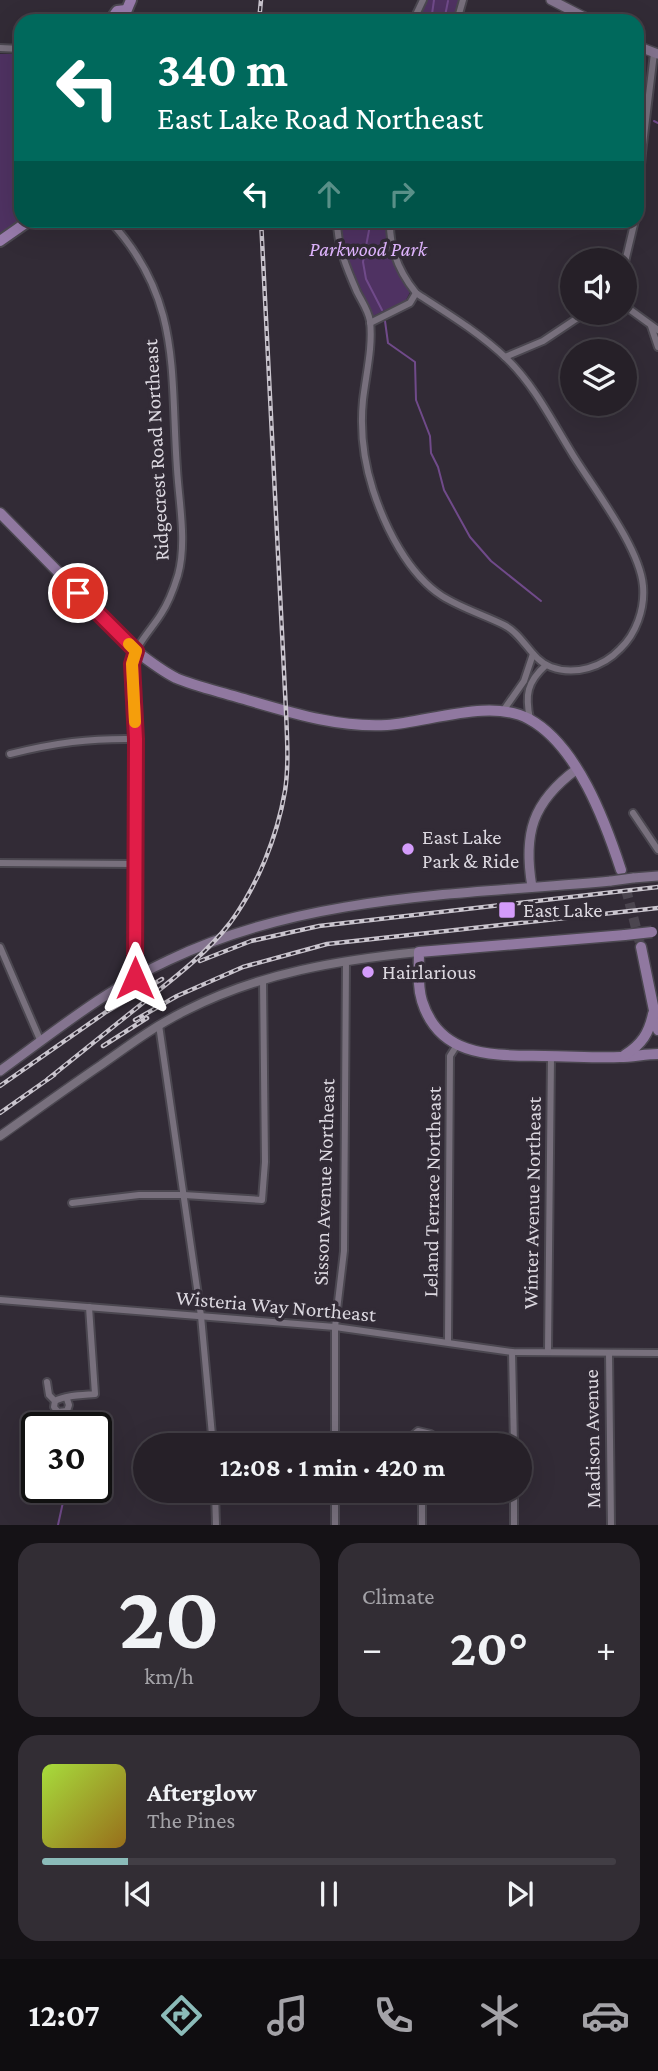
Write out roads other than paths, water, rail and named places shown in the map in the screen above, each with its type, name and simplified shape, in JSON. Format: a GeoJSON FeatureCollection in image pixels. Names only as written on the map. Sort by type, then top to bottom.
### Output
{"type":"FeatureCollection","features":[{"type":"Feature","properties":{"kind":"highway"},"geometry":{"type":"LineString","coordinates":[[0,242],[19,228]]}},
{"type":"Feature","properties":{"kind":"main road"},"geometry":{"type":"LineString","coordinates":[[551,0],[578,14]]}},
{"type":"Feature","properties":{"kind":"main road"},"geometry":{"type":"LineString","coordinates":[[0,513],[136,651],[152,664],[183,680],[286,711],[336,722],[385,725],[482,711],[503,711],[530,719],[550,736],[577,769],[601,815],[621,870]]}},
{"type":"Feature","properties":{"kind":"main road"},"geometry":{"type":"LineString","coordinates":[[532,887],[528,844],[535,817],[551,791],[577,769]]}},
{"type":"Feature","properties":{"kind":"main road"},"geometry":{"type":"LineString","coordinates":[[0,1071],[135,978],[166,961],[215,940],[270,923],[335,908],[658,876]]}},
{"type":"Feature","properties":{"kind":"main road"},"geometry":{"type":"LineString","coordinates":[[655,931],[546,943],[419,952],[419,978],[422,1002],[432,1022],[457,1045],[477,1053],[622,1057],[658,1054]]}},
{"type":"Feature","properties":{"kind":"main road"},"geometry":{"type":"LineString","coordinates":[[641,947],[658,1030]]}},
{"type":"Feature","properties":{"kind":"main road"},"geometry":{"type":"LineString","coordinates":[[622,1057],[642,1041],[649,1030],[654,1007]]}},
{"type":"Feature","properties":{"kind":"street"},"geometry":{"type":"LineString","coordinates":[[644,139],[656,53]]}},
{"type":"Feature","properties":{"kind":"street","name":"Ridgecrest Road Northeast"},"geometry":{"type":"LineString","coordinates":[[116,228],[138,255],[152,281],[168,330],[172,362],[181,554],[172,593],[162,614],[136,651]]}},
{"type":"Feature","properties":{"kind":"street"},"geometry":{"type":"LineString","coordinates":[[338,228],[341,251],[370,323],[371,339],[362,410],[364,449],[373,489],[395,540],[418,574],[435,591],[511,629],[546,665],[575,671],[596,665],[617,653],[632,634],[640,615],[643,584],[632,551],[532,390],[505,357],[466,325],[416,293],[396,260],[390,228]]}},
{"type":"Feature","properties":{"kind":"street"},"geometry":{"type":"LineString","coordinates":[[628,248],[633,228]]}},
{"type":"Feature","properties":{"kind":"street"},"geometry":{"type":"LineString","coordinates":[[370,323],[410,303],[416,293]]}},
{"type":"Feature","properties":{"kind":"street"},"geometry":{"type":"LineString","coordinates":[[637,315],[655,328],[658,347]]}},
{"type":"Feature","properties":{"kind":"street"},"geometry":{"type":"LineString","coordinates":[[505,357],[543,341],[567,325]]}},
{"type":"Feature","properties":{"kind":"street"},"geometry":{"type":"LineString","coordinates":[[135,978],[136,739],[132,664],[136,651]]}},
{"type":"Feature","properties":{"kind":"street"},"geometry":{"type":"LineString","coordinates":[[503,711],[524,681],[533,654]]}},
{"type":"Feature","properties":{"kind":"street"},"geometry":{"type":"LineString","coordinates":[[530,719],[526,704],[528,686],[546,665]]}},
{"type":"Feature","properties":{"kind":"street"},"geometry":{"type":"LineString","coordinates":[[10,754],[60,742],[96,738],[136,739]]}},
{"type":"Feature","properties":{"kind":"street"},"geometry":{"type":"LineString","coordinates":[[633,813],[658,850]]}},
{"type":"Feature","properties":{"kind":"street"},"geometry":{"type":"LineString","coordinates":[[0,863],[136,864]]}},
{"type":"Feature","properties":{"kind":"street"},"geometry":{"type":"LineString","coordinates":[[0,947],[41,1042]]}},
{"type":"Feature","properties":{"kind":"street"},"geometry":{"type":"LineString","coordinates":[[0,1136],[159,1025],[209,999],[298,970],[419,952]]}},
{"type":"Feature","properties":{"kind":"street","name":"Sisson Avenue Northeast"},"geometry":{"type":"LineString","coordinates":[[335,1433],[335,1327],[344,1251],[346,961]]}},
{"type":"Feature","properties":{"kind":"street"},"geometry":{"type":"LineString","coordinates":[[72,1203],[139,1195],[262,1200],[265,1162],[263,980]]}},
{"type":"Feature","properties":{"kind":"street"},"geometry":{"type":"LineString","coordinates":[[159,1025],[201,1316],[212,1433]]}},
{"type":"Feature","properties":{"kind":"street","name":"Leland Terrace Northeast"},"geometry":{"type":"LineString","coordinates":[[447,1341],[450,1056],[457,1045]]}},
{"type":"Feature","properties":{"kind":"street","name":"Winter Avenue Northeast"},"geometry":{"type":"LineString","coordinates":[[548,1351],[551,1056]]}},
{"type":"Feature","properties":{"kind":"street","name":"Wisteria Way Northeast"},"geometry":{"type":"LineString","coordinates":[[0,1300],[335,1327],[512,1352],[658,1353]]}},
{"type":"Feature","properties":{"kind":"street"},"geometry":{"type":"LineString","coordinates":[[55,1401],[62,1397],[67,1399],[95,1394],[89,1307]]}},
{"type":"Feature","properties":{"kind":"street"},"geometry":{"type":"LineString","coordinates":[[512,1352],[514,1433]]}},
{"type":"Feature","properties":{"kind":"street","name":"Madison Avenue"},"geometry":{"type":"LineString","coordinates":[[609,1353],[611,1525]]}},
{"type":"Feature","properties":{"kind":"street"},"geometry":{"type":"LineString","coordinates":[[47,1382],[49,1395],[55,1401]]}},
{"type":"Feature","properties":{"kind":"street"},"geometry":{"type":"LineString","coordinates":[[55,1401],[54,1407],[60,1412],[67,1411],[67,1399]]}},
{"type":"Feature","properties":{"kind":"street"},"geometry":{"type":"LineString","coordinates":[[215,1503],[216,1525]]}},
{"type":"Feature","properties":{"kind":"street"},"geometry":{"type":"LineString","coordinates":[[335,1503],[335,1525]]}},
{"type":"Feature","properties":{"kind":"street"},"geometry":{"type":"LineString","coordinates":[[422,1503],[422,1525]]}},
{"type":"Feature","properties":{"kind":"street"},"geometry":{"type":"LineString","coordinates":[[514,1503],[514,1525]]}},
{"type":"Feature","properties":{"kind":"waterway"},"geometry":{"type":"LineString","coordinates":[[432,14],[434,0]]}},
{"type":"Feature","properties":{"kind":"waterway"},"geometry":{"type":"LineString","coordinates":[[445,14],[448,1]]}},
{"type":"Feature","properties":{"kind":"waterway"},"geometry":{"type":"LineString","coordinates":[[654,121],[658,123]]}},
{"type":"Feature","properties":{"kind":"waterway"},"geometry":{"type":"LineString","coordinates":[[369,228],[363,262],[366,279],[382,310]]}},
{"type":"Feature","properties":{"kind":"waterway"},"geometry":{"type":"LineString","coordinates":[[385,321],[388,343],[415,362],[416,400],[430,436],[431,453],[444,490],[470,537],[491,561],[541,601]]}},
{"type":"Feature","properties":{"kind":"waterway"},"geometry":{"type":"LineString","coordinates":[[58,1525],[63,1503]]}},
{"type":"Feature","properties":{"kind":"tunnel"},"geometry":{"type":"LineString","coordinates":[[622,874],[641,947]]}},
{"type":"Feature","properties":{"kind":"railway"},"geometry":{"type":"LineString","coordinates":[[260,14],[261,0]]}},
{"type":"Feature","properties":{"kind":"railway"},"geometry":{"type":"LineString","coordinates":[[48,1079],[178,975],[221,934],[258,877],[281,808],[287,771],[287,731],[261,228]]}},
{"type":"Feature","properties":{"kind":"railway"},"geometry":{"type":"LineString","coordinates":[[200,961],[251,941],[319,926],[658,887]]}},
{"type":"Feature","properties":{"kind":"railway"},"geometry":{"type":"LineString","coordinates":[[135,1020],[177,996],[243,967],[327,944],[658,908]]}},
{"type":"Feature","properties":{"kind":"railway"},"geometry":{"type":"LineString","coordinates":[[0,1086],[106,1012],[162,979]]}},
{"type":"Feature","properties":{"kind":"railway"},"geometry":{"type":"LineString","coordinates":[[103,1046],[147,1018]]}},
{"type":"Feature","properties":{"kind":"railway"},"geometry":{"type":"LineString","coordinates":[[0,1113],[54,1075]]}},
{"type":"Feature","properties":{"kind":"place","name":"East Lake Park & Ride"},"geometry":{"type":"Point","coordinates":[408,849]}},
{"type":"Feature","properties":{"kind":"place","name":"East Lake"},"geometry":{"type":"Point","coordinates":[507,910]}},
{"type":"Feature","properties":{"kind":"place","name":"Hairlarious"},"geometry":{"type":"Point","coordinates":[368,972]}},
{"type":"Feature","properties":{"kind":"park label","name":"Parkwood Park"},"geometry":{"type":"Point","coordinates":[368,249]}}]}
